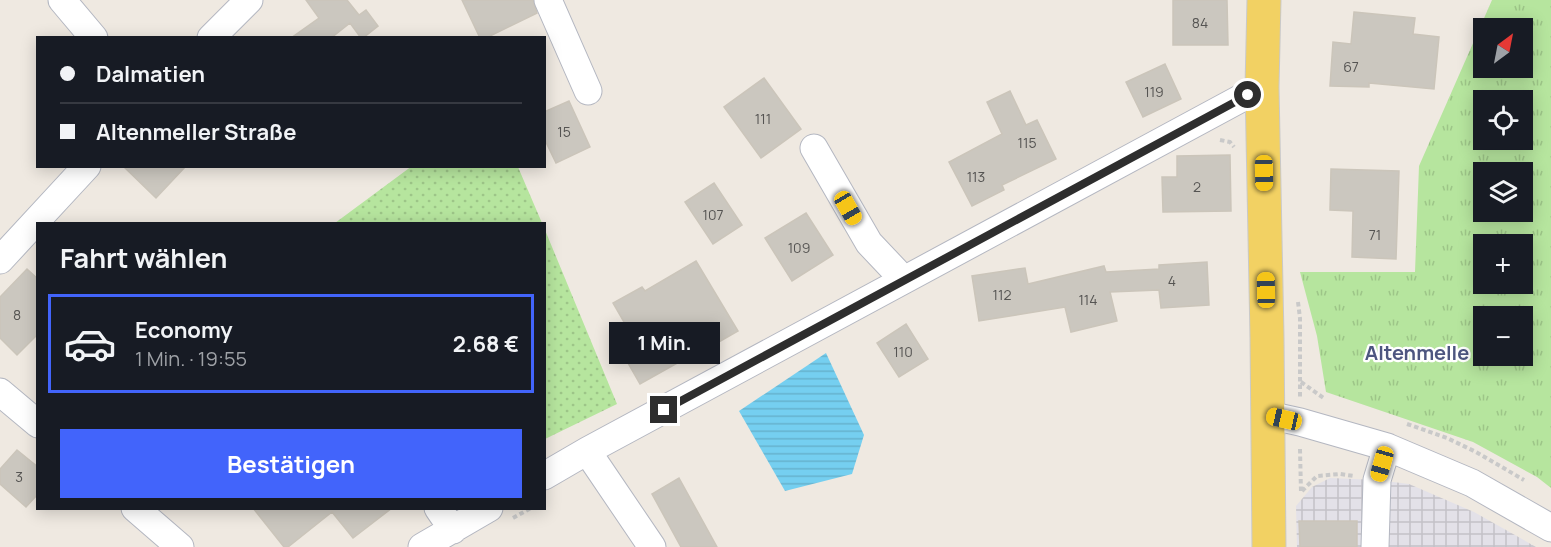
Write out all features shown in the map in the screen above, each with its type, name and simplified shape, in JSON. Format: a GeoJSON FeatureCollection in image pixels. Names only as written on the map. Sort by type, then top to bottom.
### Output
{"type":"FeatureCollection","features":[{"type":"Feature","properties":{"kind":"main road"},"geometry":{"type":"LineString","coordinates":[[1264,0],[1260,495],[1269,547]]}},
{"type":"Feature","properties":{"kind":"street"},"geometry":{"type":"LineString","coordinates":[[62,0],[92,36]]}},
{"type":"Feature","properties":{"kind":"street"},"geometry":{"type":"LineString","coordinates":[[213,36],[249,0]]}},
{"type":"Feature","properties":{"kind":"street"},"geometry":{"type":"LineString","coordinates":[[548,0],[588,91]]}},
{"type":"Feature","properties":{"kind":"street"},"geometry":{"type":"LineString","coordinates":[[546,475],[1262,87]]}},
{"type":"Feature","properties":{"kind":"street"},"geometry":{"type":"LineString","coordinates":[[814,148],[869,243],[904,280]]}},
{"type":"Feature","properties":{"kind":"street"},"geometry":{"type":"LineString","coordinates":[[0,260],[85,168]]}},
{"type":"Feature","properties":{"kind":"street"},"geometry":{"type":"LineString","coordinates":[[0,392],[36,422]]}},
{"type":"Feature","properties":{"kind":"street"},"geometry":{"type":"LineString","coordinates":[[1262,426],[1300,422],[1387,447],[1472,483],[1551,528]]}},
{"type":"Feature","properties":{"kind":"street"},"geometry":{"type":"LineString","coordinates":[[1375,547],[1377,480],[1387,447]]}},
{"type":"Feature","properties":{"kind":"street"},"geometry":{"type":"LineString","coordinates":[[587,451],[652,547]]}},
{"type":"Feature","properties":{"kind":"street"},"geometry":{"type":"LineString","coordinates":[[137,510],[180,547]]}},
{"type":"Feature","properties":{"kind":"street"},"geometry":{"type":"LineString","coordinates":[[422,547],[446,519],[481,510]]}},
{"type":"Feature","properties":{"kind":"shaded area"},"geometry":{"type":"Polygon","coordinates":[[[1330,478],[1409,484],[1474,512],[1536,547],[1297,547],[1296,506],[1312,487],[1330,478]]]}},
{"type":"Feature","properties":{"kind":"green space"},"geometry":{"type":"Polygon","coordinates":[[[1492,0],[1551,0],[1551,488],[1537,477],[1473,442],[1326,392],[1317,336],[1300,272],[1415,272],[1419,166],[1473,43],[1473,78],[1533,78],[1533,18],[1484,18],[1492,0]]]}},
{"type":"Feature","properties":{"kind":"green space"},"geometry":{"type":"Polygon","coordinates":[[[409,168],[518,168],[542,222],[336,222],[409,168]]]}},
{"type":"Feature","properties":{"kind":"green space"},"geometry":{"type":"Polygon","coordinates":[[[546,232],[617,404],[546,438],[546,232]]]}},
{"type":"Feature","properties":{"kind":"water"},"geometry":{"type":"Polygon","coordinates":[[[826,353],[864,435],[852,474],[785,491],[739,411],[826,353]]]}},
{"type":"Feature","properties":{"kind":"building"},"geometry":{"type":"Polygon","coordinates":[[[306,0],[347,0],[359,15],[366,10],[378,26],[366,36],[360,36],[350,23],[334,36],[294,36],[319,18],[306,0]]]}},
{"type":"Feature","properties":{"kind":"building"},"geometry":{"type":"Polygon","coordinates":[[[462,0],[533,0],[537,13],[490,36],[479,36],[462,0]]]}},
{"type":"Feature","properties":{"kind":"building"},"geometry":{"type":"Polygon","coordinates":[[[1173,0],[1227,0],[1228,45],[1173,45],[1173,0]]]}},
{"type":"Feature","properties":{"kind":"building"},"geometry":{"type":"Polygon","coordinates":[[[1354,12],[1415,18],[1413,34],[1439,37],[1434,89],[1369,83],[1369,87],[1330,86],[1333,42],[1351,44],[1354,12]]]}},
{"type":"Feature","properties":{"kind":"building"},"geometry":{"type":"Polygon","coordinates":[[[1165,64],[1181,99],[1143,117],[1126,82],[1165,64]]]}},
{"type":"Feature","properties":{"kind":"building"},"geometry":{"type":"Polygon","coordinates":[[[764,78],[801,129],[761,158],[724,107],[764,78]]]}},
{"type":"Feature","properties":{"kind":"building"},"geometry":{"type":"Polygon","coordinates":[[[1010,91],[1026,125],[1037,120],[1056,159],[1002,185],[1004,190],[972,206],[949,162],[1002,134],[987,102],[1010,91]]]}},
{"type":"Feature","properties":{"kind":"building"},"geometry":{"type":"Polygon","coordinates":[[[569,101],[590,147],[556,163],[546,142],[546,111],[569,101]]]}},
{"type":"Feature","properties":{"kind":"building"},"geometry":{"type":"Polygon","coordinates":[[[1230,155],[1231,211],[1163,212],[1162,177],[1177,177],[1177,156],[1230,155]]]}},
{"type":"Feature","properties":{"kind":"building"},"geometry":{"type":"Polygon","coordinates":[[[125,168],[184,168],[156,198],[125,168]]]}},
{"type":"Feature","properties":{"kind":"building"},"geometry":{"type":"Polygon","coordinates":[[[1331,169],[1399,171],[1396,259],[1352,257],[1353,211],[1330,210],[1331,169]]]}},
{"type":"Feature","properties":{"kind":"building"},"geometry":{"type":"Polygon","coordinates":[[[714,183],[742,225],[713,244],[685,202],[714,183]]]}},
{"type":"Feature","properties":{"kind":"building"},"geometry":{"type":"Polygon","coordinates":[[[806,213],[833,255],[792,281],[765,238],[806,213]]]}},
{"type":"Feature","properties":{"kind":"building"},"geometry":{"type":"Polygon","coordinates":[[[696,261],[738,331],[640,384],[616,342],[631,334],[613,303],[642,287],[645,291],[696,261]]]}},
{"type":"Feature","properties":{"kind":"building"},"geometry":{"type":"Polygon","coordinates":[[[1207,262],[1209,305],[1161,308],[1159,290],[1110,292],[1117,321],[1071,332],[1065,307],[979,321],[972,276],[1025,268],[1028,284],[1104,266],[1106,272],[1159,269],[1159,265],[1207,262]]]}},
{"type":"Feature","properties":{"kind":"building"},"geometry":{"type":"Polygon","coordinates":[[[27,269],[36,277],[36,336],[17,355],[0,338],[0,297],[27,269]]]}},
{"type":"Feature","properties":{"kind":"building"},"geometry":{"type":"Polygon","coordinates":[[[906,324],[928,359],[899,377],[877,343],[906,324]]]}},
{"type":"Feature","properties":{"kind":"building"},"geometry":{"type":"Polygon","coordinates":[[[17,450],[36,465],[36,496],[26,507],[0,484],[0,469],[17,450]]]}},
{"type":"Feature","properties":{"kind":"building"},"geometry":{"type":"Polygon","coordinates":[[[679,478],[717,547],[681,547],[652,494],[679,478]]]}},
{"type":"Feature","properties":{"kind":"building"},"geometry":{"type":"Polygon","coordinates":[[[255,510],[389,510],[353,538],[332,512],[288,547],[284,547],[255,510]]]}},
{"type":"Feature","properties":{"kind":"building"},"geometry":{"type":"Polygon","coordinates":[[[1299,521],[1357,521],[1357,547],[1300,547],[1299,521]]]}},
{"type":"Feature","properties":{"kind":"district","name":"Altenmelle"},"geometry":{"type":"Point","coordinates":[1417,352]}},
{"type":"Feature","properties":{"kind":"route"},"geometry":{"type":"LineString","coordinates":[[664,410],[1248,95]]}}]}
